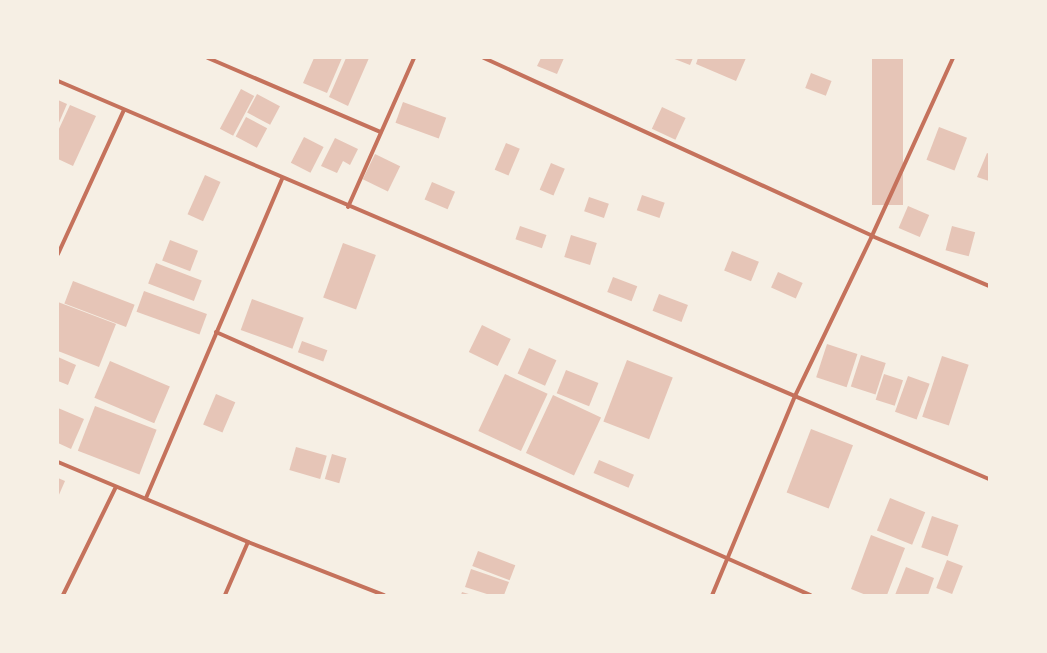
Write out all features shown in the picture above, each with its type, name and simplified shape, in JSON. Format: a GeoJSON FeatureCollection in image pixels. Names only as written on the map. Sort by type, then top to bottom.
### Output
{"type":"FeatureCollection","features":[{"type":"Feature","properties":{"kind":"street"},"geometry":{"type":"LineString","coordinates":[[208,58],[381,132]]}},
{"type":"Feature","properties":{"kind":"street"},"geometry":{"type":"LineString","coordinates":[[348,207],[414,58]]}},
{"type":"Feature","properties":{"kind":"street"},"geometry":{"type":"LineString","coordinates":[[484,58],[872,236],[989,286]]}},
{"type":"Feature","properties":{"kind":"street"},"geometry":{"type":"LineString","coordinates":[[712,595],[795,396],[872,236],[953,58]]}},
{"type":"Feature","properties":{"kind":"street"},"geometry":{"type":"LineString","coordinates":[[58,81],[282,179],[989,479]]}},
{"type":"Feature","properties":{"kind":"street"},"geometry":{"type":"LineString","coordinates":[[58,254],[124,110]]}},
{"type":"Feature","properties":{"kind":"street"},"geometry":{"type":"LineString","coordinates":[[146,498],[282,179]]}},
{"type":"Feature","properties":{"kind":"street"},"geometry":{"type":"LineString","coordinates":[[216,332],[810,595]]}},
{"type":"Feature","properties":{"kind":"street"},"geometry":{"type":"LineString","coordinates":[[58,462],[248,542],[384,595]]}},
{"type":"Feature","properties":{"kind":"street"},"geometry":{"type":"LineString","coordinates":[[63,595],[116,486]]}},
{"type":"Feature","properties":{"kind":"street"},"geometry":{"type":"LineString","coordinates":[[225,595],[248,542]]}},
{"type":"Feature","properties":{"kind":"building"},"geometry":{"type":"Polygon","coordinates":[[[314,58],[342,58],[327,93],[303,83],[314,58]]]}},
{"type":"Feature","properties":{"kind":"building"},"geometry":{"type":"Polygon","coordinates":[[[346,58],[369,58],[348,106],[329,97],[346,58]]]}},
{"type":"Feature","properties":{"kind":"building"},"geometry":{"type":"Polygon","coordinates":[[[541,58],[564,58],[557,74],[537,66],[541,58]]]}},
{"type":"Feature","properties":{"kind":"building"},"geometry":{"type":"Polygon","coordinates":[[[672,58],[693,58],[690,65],[672,58]]]}},
{"type":"Feature","properties":{"kind":"building"},"geometry":{"type":"Polygon","coordinates":[[[698,58],[746,58],[736,81],[696,64],[698,58]]]}},
{"type":"Feature","properties":{"kind":"building"},"geometry":{"type":"Polygon","coordinates":[[[872,58],[903,58],[903,205],[872,205],[872,58]]]}},
{"type":"Feature","properties":{"kind":"building"},"geometry":{"type":"Polygon","coordinates":[[[811,73],[832,81],[826,96],[805,88],[811,73]]]}},
{"type":"Feature","properties":{"kind":"building"},"geometry":{"type":"Polygon","coordinates":[[[241,89],[254,96],[233,136],[220,129],[241,89]]]}},
{"type":"Feature","properties":{"kind":"building"},"geometry":{"type":"Polygon","coordinates":[[[257,94],[280,106],[270,125],[247,113],[257,94]]]}},
{"type":"Feature","properties":{"kind":"building"},"geometry":{"type":"Polygon","coordinates":[[[58,100],[67,104],[58,125],[58,100]]]}},
{"type":"Feature","properties":{"kind":"building"},"geometry":{"type":"Polygon","coordinates":[[[403,102],[446,118],[439,138],[395,123],[403,102]]]}},
{"type":"Feature","properties":{"kind":"building"},"geometry":{"type":"Polygon","coordinates":[[[70,105],[96,116],[73,166],[58,159],[58,131],[70,105]]]}},
{"type":"Feature","properties":{"kind":"building"},"geometry":{"type":"Polygon","coordinates":[[[662,107],[686,118],[675,140],[652,129],[662,107]]]}},
{"type":"Feature","properties":{"kind":"building"},"geometry":{"type":"Polygon","coordinates":[[[246,117],[267,128],[257,148],[236,136],[246,117]]]}},
{"type":"Feature","properties":{"kind":"building"},"geometry":{"type":"Polygon","coordinates":[[[939,127],[967,138],[954,170],[926,160],[939,127]]]}},
{"type":"Feature","properties":{"kind":"building"},"geometry":{"type":"Polygon","coordinates":[[[304,137],[324,147],[310,173],[291,163],[304,137]]]}},
{"type":"Feature","properties":{"kind":"building"},"geometry":{"type":"Polygon","coordinates":[[[335,138],[358,149],[350,165],[343,161],[337,173],[321,166],[335,138]]]}},
{"type":"Feature","properties":{"kind":"building"},"geometry":{"type":"Polygon","coordinates":[[[506,143],[520,149],[508,176],[495,170],[506,143]]]}},
{"type":"Feature","properties":{"kind":"building"},"geometry":{"type":"Polygon","coordinates":[[[987,153],[989,154],[989,181],[977,177],[987,153]]]}},
{"type":"Feature","properties":{"kind":"building"},"geometry":{"type":"Polygon","coordinates":[[[375,154],[400,166],[388,191],[363,179],[375,154]]]}},
{"type":"Feature","properties":{"kind":"building"},"geometry":{"type":"Polygon","coordinates":[[[551,163],[565,169],[553,196],[540,190],[551,163]]]}},
{"type":"Feature","properties":{"kind":"building"},"geometry":{"type":"Polygon","coordinates":[[[205,175],[221,182],[203,221],[188,214],[205,175]]]}},
{"type":"Feature","properties":{"kind":"building"},"geometry":{"type":"Polygon","coordinates":[[[432,182],[455,192],[448,209],[425,199],[432,182]]]}},
{"type":"Feature","properties":{"kind":"building"},"geometry":{"type":"Polygon","coordinates":[[[642,195],[665,203],[659,218],[637,210],[642,195]]]}},
{"type":"Feature","properties":{"kind":"building"},"geometry":{"type":"Polygon","coordinates":[[[589,197],[609,204],[604,218],[584,211],[589,197]]]}},
{"type":"Feature","properties":{"kind":"building"},"geometry":{"type":"Polygon","coordinates":[[[908,206],[929,215],[920,237],[899,228],[908,206]]]}},
{"type":"Feature","properties":{"kind":"building"},"geometry":{"type":"Polygon","coordinates":[[[520,226],[546,235],[542,248],[515,239],[520,226]]]}},
{"type":"Feature","properties":{"kind":"building"},"geometry":{"type":"Polygon","coordinates":[[[952,226],[975,232],[969,256],[946,250],[952,226]]]}},
{"type":"Feature","properties":{"kind":"building"},"geometry":{"type":"Polygon","coordinates":[[[571,235],[597,243],[590,265],[564,257],[571,235]]]}},
{"type":"Feature","properties":{"kind":"building"},"geometry":{"type":"Polygon","coordinates":[[[170,240],[198,251],[190,271],[162,261],[170,240]]]}},
{"type":"Feature","properties":{"kind":"building"},"geometry":{"type":"Polygon","coordinates":[[[343,243],[376,255],[356,309],[323,298],[343,243]]]}},
{"type":"Feature","properties":{"kind":"building"},"geometry":{"type":"Polygon","coordinates":[[[732,251],[759,262],[751,281],[724,270],[732,251]]]}},
{"type":"Feature","properties":{"kind":"building"},"geometry":{"type":"Polygon","coordinates":[[[156,263],[202,281],[194,301],[148,284],[156,263]]]}},
{"type":"Feature","properties":{"kind":"building"},"geometry":{"type":"Polygon","coordinates":[[[778,272],[803,283],[796,299],[771,288],[778,272]]]}},
{"type":"Feature","properties":{"kind":"building"},"geometry":{"type":"Polygon","coordinates":[[[613,277],[637,286],[632,301],[607,292],[613,277]]]}},
{"type":"Feature","properties":{"kind":"building"},"geometry":{"type":"Polygon","coordinates":[[[73,281],[135,305],[126,327],[64,303],[73,281]]]}},
{"type":"Feature","properties":{"kind":"building"},"geometry":{"type":"Polygon","coordinates":[[[144,291],[207,314],[199,335],[136,312],[144,291]]]}},
{"type":"Feature","properties":{"kind":"building"},"geometry":{"type":"Polygon","coordinates":[[[659,294],[688,305],[681,322],[653,311],[659,294]]]}},
{"type":"Feature","properties":{"kind":"building"},"geometry":{"type":"Polygon","coordinates":[[[252,299],[304,318],[292,349],[241,330],[252,299]]]}},
{"type":"Feature","properties":{"kind":"building"},"geometry":{"type":"Polygon","coordinates":[[[58,302],[116,324],[99,367],[58,351],[58,302]]]}},
{"type":"Feature","properties":{"kind":"building"},"geometry":{"type":"Polygon","coordinates":[[[482,325],[511,339],[498,366],[469,352],[482,325]]]}},
{"type":"Feature","properties":{"kind":"building"},"geometry":{"type":"Polygon","coordinates":[[[302,341],[327,350],[323,362],[298,352],[302,341]]]}},
{"type":"Feature","properties":{"kind":"building"},"geometry":{"type":"Polygon","coordinates":[[[827,344],[857,354],[847,387],[816,377],[827,344]]]}},
{"type":"Feature","properties":{"kind":"building"},"geometry":{"type":"Polygon","coordinates":[[[529,348],[556,360],[545,386],[518,374],[529,348]]]}},
{"type":"Feature","properties":{"kind":"building"},"geometry":{"type":"Polygon","coordinates":[[[861,355],[886,363],[876,394],[851,386],[861,355]]]}},
{"type":"Feature","properties":{"kind":"building"},"geometry":{"type":"Polygon","coordinates":[[[942,356],[969,365],[949,426],[922,417],[942,356]]]}},
{"type":"Feature","properties":{"kind":"building"},"geometry":{"type":"Polygon","coordinates":[[[58,357],[76,365],[68,385],[58,381],[58,357]]]}},
{"type":"Feature","properties":{"kind":"building"},"geometry":{"type":"Polygon","coordinates":[[[627,360],[673,378],[649,439],[603,422],[627,360]]]}},
{"type":"Feature","properties":{"kind":"building"},"geometry":{"type":"Polygon","coordinates":[[[110,361],[170,386],[154,423],[94,398],[110,361]]]}},
{"type":"Feature","properties":{"kind":"building"},"geometry":{"type":"Polygon","coordinates":[[[566,370],[598,383],[589,406],[557,393],[566,370]]]}},
{"type":"Feature","properties":{"kind":"building"},"geometry":{"type":"Polygon","coordinates":[[[505,374],[548,394],[521,451],[478,431],[505,374]]]}},
{"type":"Feature","properties":{"kind":"building"},"geometry":{"type":"Polygon","coordinates":[[[884,374],[903,380],[895,406],[876,400],[884,374]]]}},
{"type":"Feature","properties":{"kind":"building"},"geometry":{"type":"Polygon","coordinates":[[[908,376],[930,384],[917,420],[895,412],[908,376]]]}},
{"type":"Feature","properties":{"kind":"building"},"geometry":{"type":"Polygon","coordinates":[[[216,394],[235,402],[222,433],[203,424],[216,394]]]}},
{"type":"Feature","properties":{"kind":"building"},"geometry":{"type":"Polygon","coordinates":[[[553,395],[601,417],[574,475],[526,453],[553,395]]]}},
{"type":"Feature","properties":{"kind":"building"},"geometry":{"type":"Polygon","coordinates":[[[95,406],[157,430],[139,474],[78,451],[95,406]]]}},
{"type":"Feature","properties":{"kind":"building"},"geometry":{"type":"Polygon","coordinates":[[[58,408],[84,419],[71,449],[58,443],[58,408]]]}},
{"type":"Feature","properties":{"kind":"building"},"geometry":{"type":"Polygon","coordinates":[[[811,429],[853,445],[829,509],[787,492],[811,429]]]}},
{"type":"Feature","properties":{"kind":"building"},"geometry":{"type":"Polygon","coordinates":[[[296,447],[327,456],[320,479],[289,470],[296,447]]]}},
{"type":"Feature","properties":{"kind":"building"},"geometry":{"type":"Polygon","coordinates":[[[332,454],[346,458],[339,483],[325,479],[332,454]]]}},
{"type":"Feature","properties":{"kind":"building"},"geometry":{"type":"Polygon","coordinates":[[[599,460],[634,475],[629,488],[594,473],[599,460]]]}},
{"type":"Feature","properties":{"kind":"building"},"geometry":{"type":"Polygon","coordinates":[[[58,478],[65,481],[58,497],[58,478]]]}},
{"type":"Feature","properties":{"kind":"building"},"geometry":{"type":"Polygon","coordinates":[[[890,498],[925,512],[912,545],[877,530],[890,498]]]}},
{"type":"Feature","properties":{"kind":"building"},"geometry":{"type":"Polygon","coordinates":[[[932,516],[958,525],[948,556],[921,547],[932,516]]]}},
{"type":"Feature","properties":{"kind":"building"},"geometry":{"type":"Polygon","coordinates":[[[871,535],[905,548],[887,595],[866,595],[851,589],[871,535]]]}},
{"type":"Feature","properties":{"kind":"building"},"geometry":{"type":"Polygon","coordinates":[[[478,551],[515,565],[510,580],[472,566],[478,551]]]}},
{"type":"Feature","properties":{"kind":"building"},"geometry":{"type":"Polygon","coordinates":[[[947,560],[963,566],[952,594],[936,588],[947,560]]]}},
{"type":"Feature","properties":{"kind":"building"},"geometry":{"type":"Polygon","coordinates":[[[906,567],[934,578],[928,595],[895,595],[906,567]]]}},
{"type":"Feature","properties":{"kind":"building"},"geometry":{"type":"Polygon","coordinates":[[[471,569],[509,582],[504,595],[490,595],[465,587],[471,569]]]}},
{"type":"Feature","properties":{"kind":"building"},"geometry":{"type":"Polygon","coordinates":[[[462,592],[472,595],[461,595],[462,592]]]}}]}
